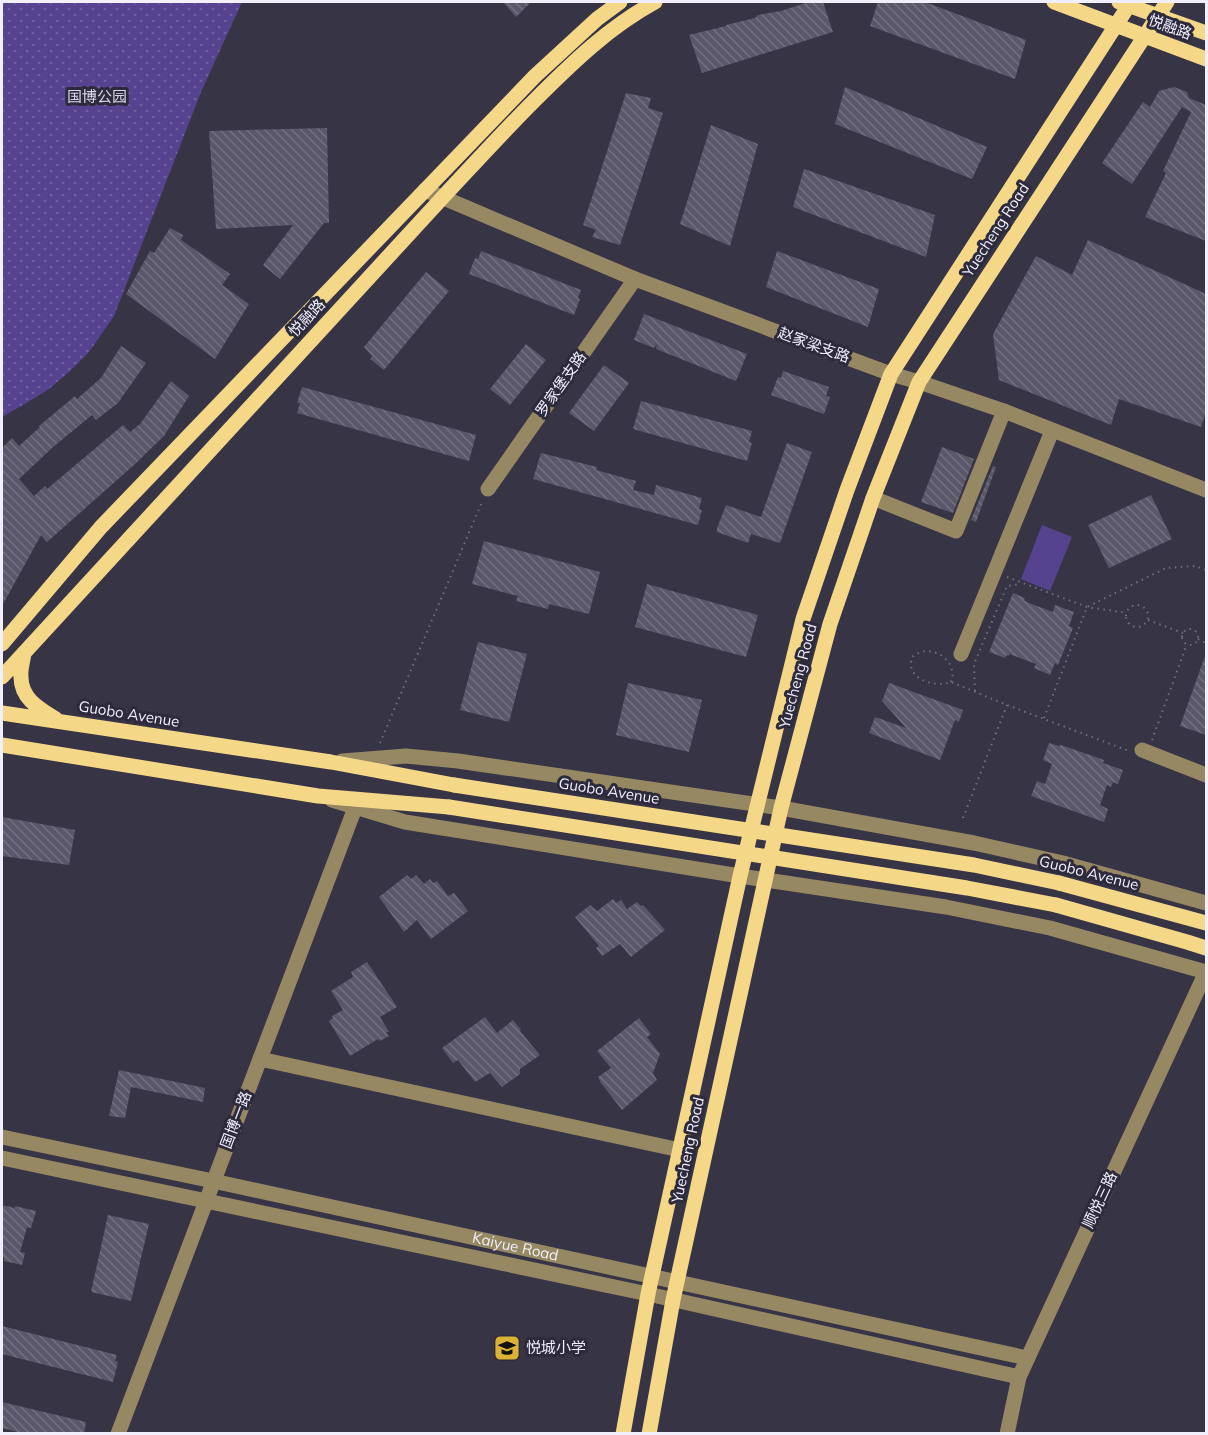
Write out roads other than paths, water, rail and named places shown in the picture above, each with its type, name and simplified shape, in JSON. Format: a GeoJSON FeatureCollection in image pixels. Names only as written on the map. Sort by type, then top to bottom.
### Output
{"type":"FeatureCollection","features":[{"type":"Feature","properties":{"kind":"main road","name":"悦融路"},"geometry":{"type":"LineString","coordinates":[[2,644],[101,526],[535,76],[597,19],[620,2]]}},
{"type":"Feature","properties":{"kind":"main road","name":"悦融路"},"geometry":{"type":"LineString","coordinates":[[2,677],[513,122],[608,32],[655,2]]}},
{"type":"Feature","properties":{"kind":"main road","name":"悦融路"},"geometry":{"type":"LineString","coordinates":[[1054,2],[1206,59]]}},
{"type":"Feature","properties":{"kind":"main road","name":"Yuecheng Road"},"geometry":{"type":"LineString","coordinates":[[649,1434],[673,1300],[781,808],[830,624],[873,498],[919,381],[1167,2]]}},
{"type":"Feature","properties":{"kind":"main road","name":"悦融路"},"geometry":{"type":"LineString","coordinates":[[1126,3],[1206,33]]}},
{"type":"Feature","properties":{"kind":"main road","name":"Yuecheng Road"},"geometry":{"type":"LineString","coordinates":[[622,1434],[648,1294],[740,876],[802,619],[847,490],[891,374],[1116,25],[1126,3]]}},
{"type":"Feature","properties":{"kind":"main road"},"geometry":{"type":"LineString","coordinates":[[24,653],[20,678],[25,694],[34,705],[61,722]]}},
{"type":"Feature","properties":{"kind":"main road","name":"Guobo Avenue"},"geometry":{"type":"LineString","coordinates":[[2,713],[331,762],[453,785],[974,865],[1059,883],[1206,923]]}},
{"type":"Feature","properties":{"kind":"main road"},"geometry":{"type":"LineString","coordinates":[[2,745],[318,795],[449,807],[967,888],[1056,905],[1206,948]]}},
{"type":"Feature","properties":{"kind":"street","name":"赵家梁支路"},"geometry":{"type":"LineString","coordinates":[[425,190],[635,279],[891,374],[919,381],[1004,411],[1206,490]]}},
{"type":"Feature","properties":{"kind":"street","name":"罗家堡支路"},"geometry":{"type":"LineString","coordinates":[[488,489],[635,279]]}},
{"type":"Feature","properties":{"kind":"street"},"geometry":{"type":"LineString","coordinates":[[873,498],[956,531],[1004,411]]}},
{"type":"Feature","properties":{"kind":"street"},"geometry":{"type":"LineString","coordinates":[[961,654],[1052,430]]}},
{"type":"Feature","properties":{"kind":"street"},"geometry":{"type":"LineString","coordinates":[[1142,750],[1206,775]]}},
{"type":"Feature","properties":{"kind":"street"},"geometry":{"type":"LineString","coordinates":[[331,762],[406,756],[458,761],[781,808],[974,843],[1063,863],[1206,903]]}},
{"type":"Feature","properties":{"kind":"street"},"geometry":{"type":"LineString","coordinates":[[318,795],[405,822],[946,907],[1050,928],[1206,972]]}},
{"type":"Feature","properties":{"kind":"street","name":"国博一路"},"geometry":{"type":"LineString","coordinates":[[118,1434],[356,808]]}},
{"type":"Feature","properties":{"kind":"street","name":"顺悦三路"},"geometry":{"type":"LineString","coordinates":[[1007,1434],[1018,1377],[1206,972]]}},
{"type":"Feature","properties":{"kind":"street"},"geometry":{"type":"LineString","coordinates":[[260,1059],[680,1150]]}},
{"type":"Feature","properties":{"kind":"street","name":"Kaiyue Road"},"geometry":{"type":"LineString","coordinates":[[2,1137],[1027,1358]]}},
{"type":"Feature","properties":{"kind":"street","name":"Kaiyue Road"},"geometry":{"type":"LineString","coordinates":[[2,1158],[648,1294],[1018,1377]]}},
{"type":"Feature","properties":{"kind":"place","name":"悦城小学"},"geometry":{"type":"Point","coordinates":[507,1348]}},
{"type":"Feature","properties":{"kind":"park label","name":"国博公园"},"geometry":{"type":"Point","coordinates":[97,97]}}]}
